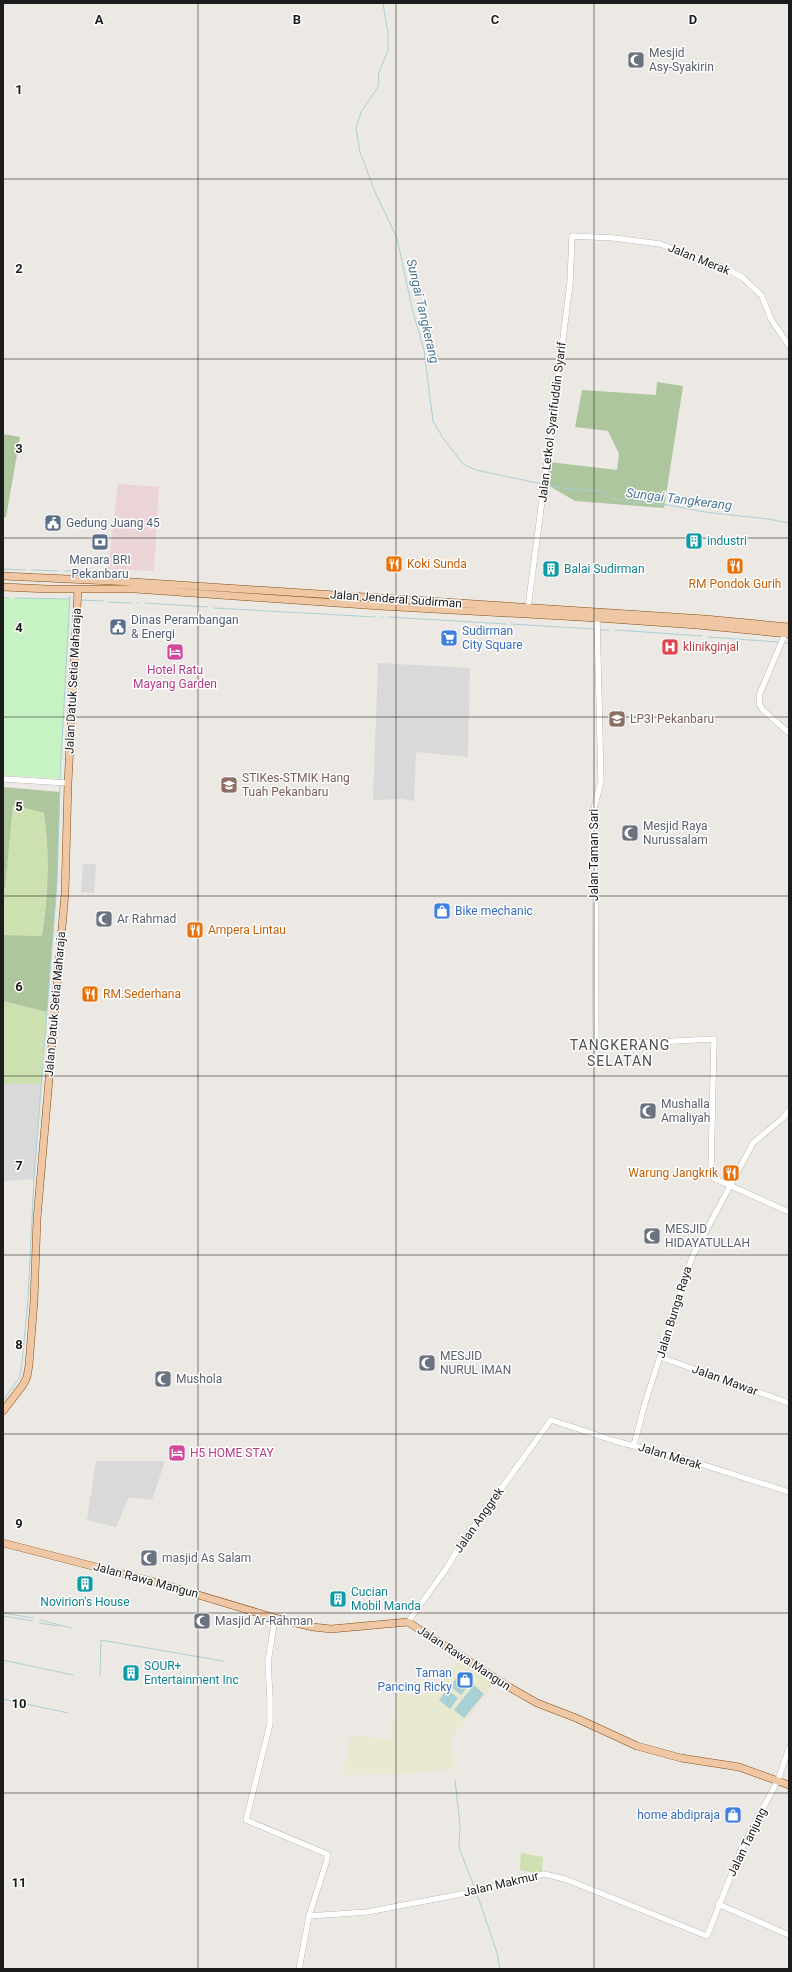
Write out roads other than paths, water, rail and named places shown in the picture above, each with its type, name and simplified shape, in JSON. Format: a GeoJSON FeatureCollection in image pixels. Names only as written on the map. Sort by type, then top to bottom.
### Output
{"type":"FeatureCollection","features":[{"type":"Feature","properties":{"kind":"main road","name":"Jalan Jenderal Sudirman"},"geometry":{"type":"LineString","coordinates":[[3,576],[133,582],[704,619],[789,628]]}},
{"type":"Feature","properties":{"kind":"main road","name":"Jalan Jenderal Sudirman"},"geometry":{"type":"LineString","coordinates":[[3,587],[135,590],[597,618],[697,625],[787,634]]}},
{"type":"Feature","properties":{"kind":"main road","name":"Jalan Datuk Setia Maharaja"},"geometry":{"type":"LineString","coordinates":[[3,1411],[27,1377],[29,1365],[34,1301],[37,1219],[65,893],[62,783],[78,589]]}},
{"type":"Feature","properties":{"kind":"main road"},"geometry":{"type":"LineString","coordinates":[[319,594],[319,602]]}},
{"type":"Feature","properties":{"kind":"main road","name":"Jalan Rawa Mangun"},"geometry":{"type":"LineString","coordinates":[[3,1542],[162,1584],[275,1618],[331,1629],[408,1622],[509,1687],[537,1703],[576,1718],[637,1746],[681,1758],[739,1767],[789,1785]]}},
{"type":"Feature","properties":{"kind":"street","name":"Jalan Merak"},"geometry":{"type":"LineString","coordinates":[[572,236],[614,238],[660,244],[729,270],[743,278],[762,296],[771,319],[789,346]]}},
{"type":"Feature","properties":{"kind":"street","name":"Jalan Letkol Syarifuddin Syarif"},"geometry":{"type":"LineString","coordinates":[[528,608],[570,283],[572,236]]}},
{"type":"Feature","properties":{"kind":"street","name":"Jalan Taman Sari"},"geometry":{"type":"LineString","coordinates":[[597,618],[601,781],[593,813],[595,874],[596,1045],[714,1039],[711,1171],[713,1178],[730,1186]]}},
{"type":"Feature","properties":{"kind":"street"},"geometry":{"type":"LineString","coordinates":[[787,634],[760,693],[759,704],[763,710],[789,733]]}},
{"type":"Feature","properties":{"kind":"street"},"geometry":{"type":"LineString","coordinates":[[3,779],[62,783]]}},
{"type":"Feature","properties":{"kind":"street","name":"Jalan Bunga Raya"},"geometry":{"type":"LineString","coordinates":[[634,1445],[645,1403],[692,1257],[753,1143],[783,1118],[789,1110]]}},
{"type":"Feature","properties":{"kind":"street"},"geometry":{"type":"LineString","coordinates":[[730,1186],[789,1212]]}},
{"type":"Feature","properties":{"kind":"street","name":"Jalan Mawar"},"geometry":{"type":"LineString","coordinates":[[660,1357],[789,1403]]}},
{"type":"Feature","properties":{"kind":"street","name":"Jalan Merak"},"geometry":{"type":"LineString","coordinates":[[551,1420],[789,1492]]}},
{"type":"Feature","properties":{"kind":"street","name":"Jalan Anggrek"},"geometry":{"type":"LineString","coordinates":[[408,1622],[551,1420]]}},
{"type":"Feature","properties":{"kind":"street"},"geometry":{"type":"LineString","coordinates":[[275,1618],[268,1662],[270,1724],[246,1820],[327,1854],[326,1865],[309,1916],[299,1969]]}},
{"type":"Feature","properties":{"kind":"street","name":"Jalan Tanjung"},"geometry":{"type":"LineString","coordinates":[[707,1936],[718,1904],[741,1850],[778,1780],[789,1748]]}},
{"type":"Feature","properties":{"kind":"street","name":"Jalan Makmur"},"geometry":{"type":"LineString","coordinates":[[309,1916],[368,1912],[468,1893],[544,1874],[565,1879],[707,1936]]}},
{"type":"Feature","properties":{"kind":"street"},"geometry":{"type":"LineString","coordinates":[[718,1904],[789,1935]]}},
{"type":"Feature","properties":{"kind":"water"},"geometry":{"type":"Polygon","coordinates":[[[459,1675],[470,1684],[461,1695],[450,1686],[459,1675]]]}},
{"type":"Feature","properties":{"kind":"water"},"geometry":{"type":"Polygon","coordinates":[[[474,1685],[484,1694],[464,1718],[454,1710],[474,1685]]]}},
{"type":"Feature","properties":{"kind":"water"},"geometry":{"type":"Polygon","coordinates":[[[447,1689],[458,1698],[450,1709],[439,1700],[447,1689]]]}},
{"type":"Feature","properties":{"kind":"waterway","name":"Sungai Tangkerang"},"geometry":{"type":"LineString","coordinates":[[383,3],[388,33],[388,50],[379,72],[378,87],[361,112],[356,128],[360,152],[375,192],[397,238],[412,308],[424,350],[433,421],[443,438],[463,464],[476,470],[542,484]]}},
{"type":"Feature","properties":{"kind":"waterway","name":"Sungai Tangkerang"},"geometry":{"type":"LineString","coordinates":[[547,485],[568,489],[602,491],[612,498],[621,501],[668,505],[705,512],[768,519],[789,523]]}},
{"type":"Feature","properties":{"kind":"waterway"},"geometry":{"type":"LineString","coordinates":[[3,569],[25,570]]}},
{"type":"Feature","properties":{"kind":"waterway"},"geometry":{"type":"LineString","coordinates":[[32,570],[58,571]]}},
{"type":"Feature","properties":{"kind":"waterway"},"geometry":{"type":"LineString","coordinates":[[65,571],[73,571],[73,576]]}},
{"type":"Feature","properties":{"kind":"waterway"},"geometry":{"type":"LineString","coordinates":[[60,779],[70,596]]}},
{"type":"Feature","properties":{"kind":"waterway"},"geometry":{"type":"LineString","coordinates":[[3,598],[9,598]]}},
{"type":"Feature","properties":{"kind":"waterway"},"geometry":{"type":"LineString","coordinates":[[16,598],[70,599]]}},
{"type":"Feature","properties":{"kind":"waterway"},"geometry":{"type":"LineString","coordinates":[[82,600],[103,601]]}},
{"type":"Feature","properties":{"kind":"waterway"},"geometry":{"type":"LineString","coordinates":[[109,602],[131,603]]}},
{"type":"Feature","properties":{"kind":"waterway"},"geometry":{"type":"LineString","coordinates":[[145,603],[207,607]]}},
{"type":"Feature","properties":{"kind":"waterway"},"geometry":{"type":"LineString","coordinates":[[214,608],[375,617]]}},
{"type":"Feature","properties":{"kind":"waterway"},"geometry":{"type":"LineString","coordinates":[[388,617],[506,624]]}},
{"type":"Feature","properties":{"kind":"waterway"},"geometry":{"type":"LineString","coordinates":[[511,624],[594,629]]}},
{"type":"Feature","properties":{"kind":"waterway"},"geometry":{"type":"LineString","coordinates":[[601,630],[609,630]]}},
{"type":"Feature","properties":{"kind":"waterway"},"geometry":{"type":"LineString","coordinates":[[616,630],[702,636]]}},
{"type":"Feature","properties":{"kind":"waterway"},"geometry":{"type":"LineString","coordinates":[[708,637],[778,642]]}},
{"type":"Feature","properties":{"kind":"waterway"},"geometry":{"type":"LineString","coordinates":[[3,1401],[20,1377],[28,1299],[34,1178],[57,883],[60,784]]}},
{"type":"Feature","properties":{"kind":"waterway"},"geometry":{"type":"LineString","coordinates":[[3,1613],[33,1618]]}},
{"type":"Feature","properties":{"kind":"waterway"},"geometry":{"type":"LineString","coordinates":[[3,1616],[33,1621]]}},
{"type":"Feature","properties":{"kind":"waterway"},"geometry":{"type":"LineString","coordinates":[[40,1620],[71,1628]]}},
{"type":"Feature","properties":{"kind":"waterway"},"geometry":{"type":"LineString","coordinates":[[40,1623],[57,1626]]}},
{"type":"Feature","properties":{"kind":"waterway"},"geometry":{"type":"LineString","coordinates":[[100,1676],[101,1640],[223,1661]]}},
{"type":"Feature","properties":{"kind":"waterway"},"geometry":{"type":"LineString","coordinates":[[3,1660],[73,1675]]}},
{"type":"Feature","properties":{"kind":"waterway"},"geometry":{"type":"LineString","coordinates":[[3,1699],[68,1713]]}},
{"type":"Feature","properties":{"kind":"waterway"},"geometry":{"type":"LineString","coordinates":[[455,1780],[460,1826],[459,1848],[474,1886]]}},
{"type":"Feature","properties":{"kind":"waterway"},"geometry":{"type":"LineString","coordinates":[[477,1894],[497,1953],[500,1969]]}},
{"type":"Feature","properties":{"kind":"place","name":"Mesjid Asy-Syakirin"},"geometry":{"type":"Point","coordinates":[636,60]}},
{"type":"Feature","properties":{"kind":"place","name":"Gedung Juang 45"},"geometry":{"type":"Point","coordinates":[53,523]}},
{"type":"Feature","properties":{"kind":"place","name":"industri"},"geometry":{"type":"Point","coordinates":[694,541]}},
{"type":"Feature","properties":{"kind":"place","name":"Menara BRI Pekanbaru"},"geometry":{"type":"Point","coordinates":[100,542]}},
{"type":"Feature","properties":{"kind":"place","name":"Koki Sunda"},"geometry":{"type":"Point","coordinates":[394,564]}},
{"type":"Feature","properties":{"kind":"place","name":"RM Pondok Gurih"},"geometry":{"type":"Point","coordinates":[735,566]}},
{"type":"Feature","properties":{"kind":"place","name":"Balai Sudirman"},"geometry":{"type":"Point","coordinates":[551,569]}},
{"type":"Feature","properties":{"kind":"place","name":"Dinas Perambangan & Energi"},"geometry":{"type":"Point","coordinates":[118,627]}},
{"type":"Feature","properties":{"kind":"place","name":"Sudirman City Square"},"geometry":{"type":"Point","coordinates":[449,638]}},
{"type":"Feature","properties":{"kind":"place","name":"klinikginjal"},"geometry":{"type":"Point","coordinates":[670,647]}},
{"type":"Feature","properties":{"kind":"place","name":"Hotel Ratu Mayang Garden"},"geometry":{"type":"Point","coordinates":[175,652]}},
{"type":"Feature","properties":{"kind":"place","name":"LP3I Pekanbaru"},"geometry":{"type":"Point","coordinates":[617,719]}},
{"type":"Feature","properties":{"kind":"place","name":"STIKes-STMIK Hang Tuah Pekanbaru"},"geometry":{"type":"Point","coordinates":[229,785]}},
{"type":"Feature","properties":{"kind":"place","name":"Mesjid Raya Nurussalam"},"geometry":{"type":"Point","coordinates":[630,833]}},
{"type":"Feature","properties":{"kind":"place","name":"Bike mechanic"},"geometry":{"type":"Point","coordinates":[442,911]}},
{"type":"Feature","properties":{"kind":"place","name":"Ar Rahmad"},"geometry":{"type":"Point","coordinates":[104,919]}},
{"type":"Feature","properties":{"kind":"place","name":"Ampera Lintau"},"geometry":{"type":"Point","coordinates":[195,930]}},
{"type":"Feature","properties":{"kind":"place","name":"RM.Sederhana"},"geometry":{"type":"Point","coordinates":[90,994]}},
{"type":"Feature","properties":{"kind":"place","name":"Mushalla Amaliyah"},"geometry":{"type":"Point","coordinates":[648,1111]}},
{"type":"Feature","properties":{"kind":"place","name":"Warung Jangkrik"},"geometry":{"type":"Point","coordinates":[731,1173]}},
{"type":"Feature","properties":{"kind":"place","name":"MESJID HIDAYATULLAH"},"geometry":{"type":"Point","coordinates":[652,1236]}},
{"type":"Feature","properties":{"kind":"place","name":"MESJID NURUL IMAN"},"geometry":{"type":"Point","coordinates":[427,1363]}},
{"type":"Feature","properties":{"kind":"place","name":"Mushola"},"geometry":{"type":"Point","coordinates":[163,1379]}},
{"type":"Feature","properties":{"kind":"place","name":"H5 HOME STAY"},"geometry":{"type":"Point","coordinates":[177,1453]}},
{"type":"Feature","properties":{"kind":"place","name":"masjid As Salam"},"geometry":{"type":"Point","coordinates":[149,1558]}},
{"type":"Feature","properties":{"kind":"place","name":"Novirion's House"},"geometry":{"type":"Point","coordinates":[85,1584]}},
{"type":"Feature","properties":{"kind":"place","name":"Cucian Mobil Manda"},"geometry":{"type":"Point","coordinates":[338,1599]}},
{"type":"Feature","properties":{"kind":"place","name":"Masjid Ar-Rahman"},"geometry":{"type":"Point","coordinates":[202,1621]}},
{"type":"Feature","properties":{"kind":"place","name":"SOUR+ Entertainment Inc"},"geometry":{"type":"Point","coordinates":[131,1673]}},
{"type":"Feature","properties":{"kind":"place","name":"Taman Pancing Ricky"},"geometry":{"type":"Point","coordinates":[465,1680]}},
{"type":"Feature","properties":{"kind":"place","name":"home abdipraja"},"geometry":{"type":"Point","coordinates":[733,1815]}},
{"type":"Feature","properties":{"kind":"district","name":"TANGKERANG SELATAN"},"geometry":{"type":"Point","coordinates":[620,1054]}}]}
